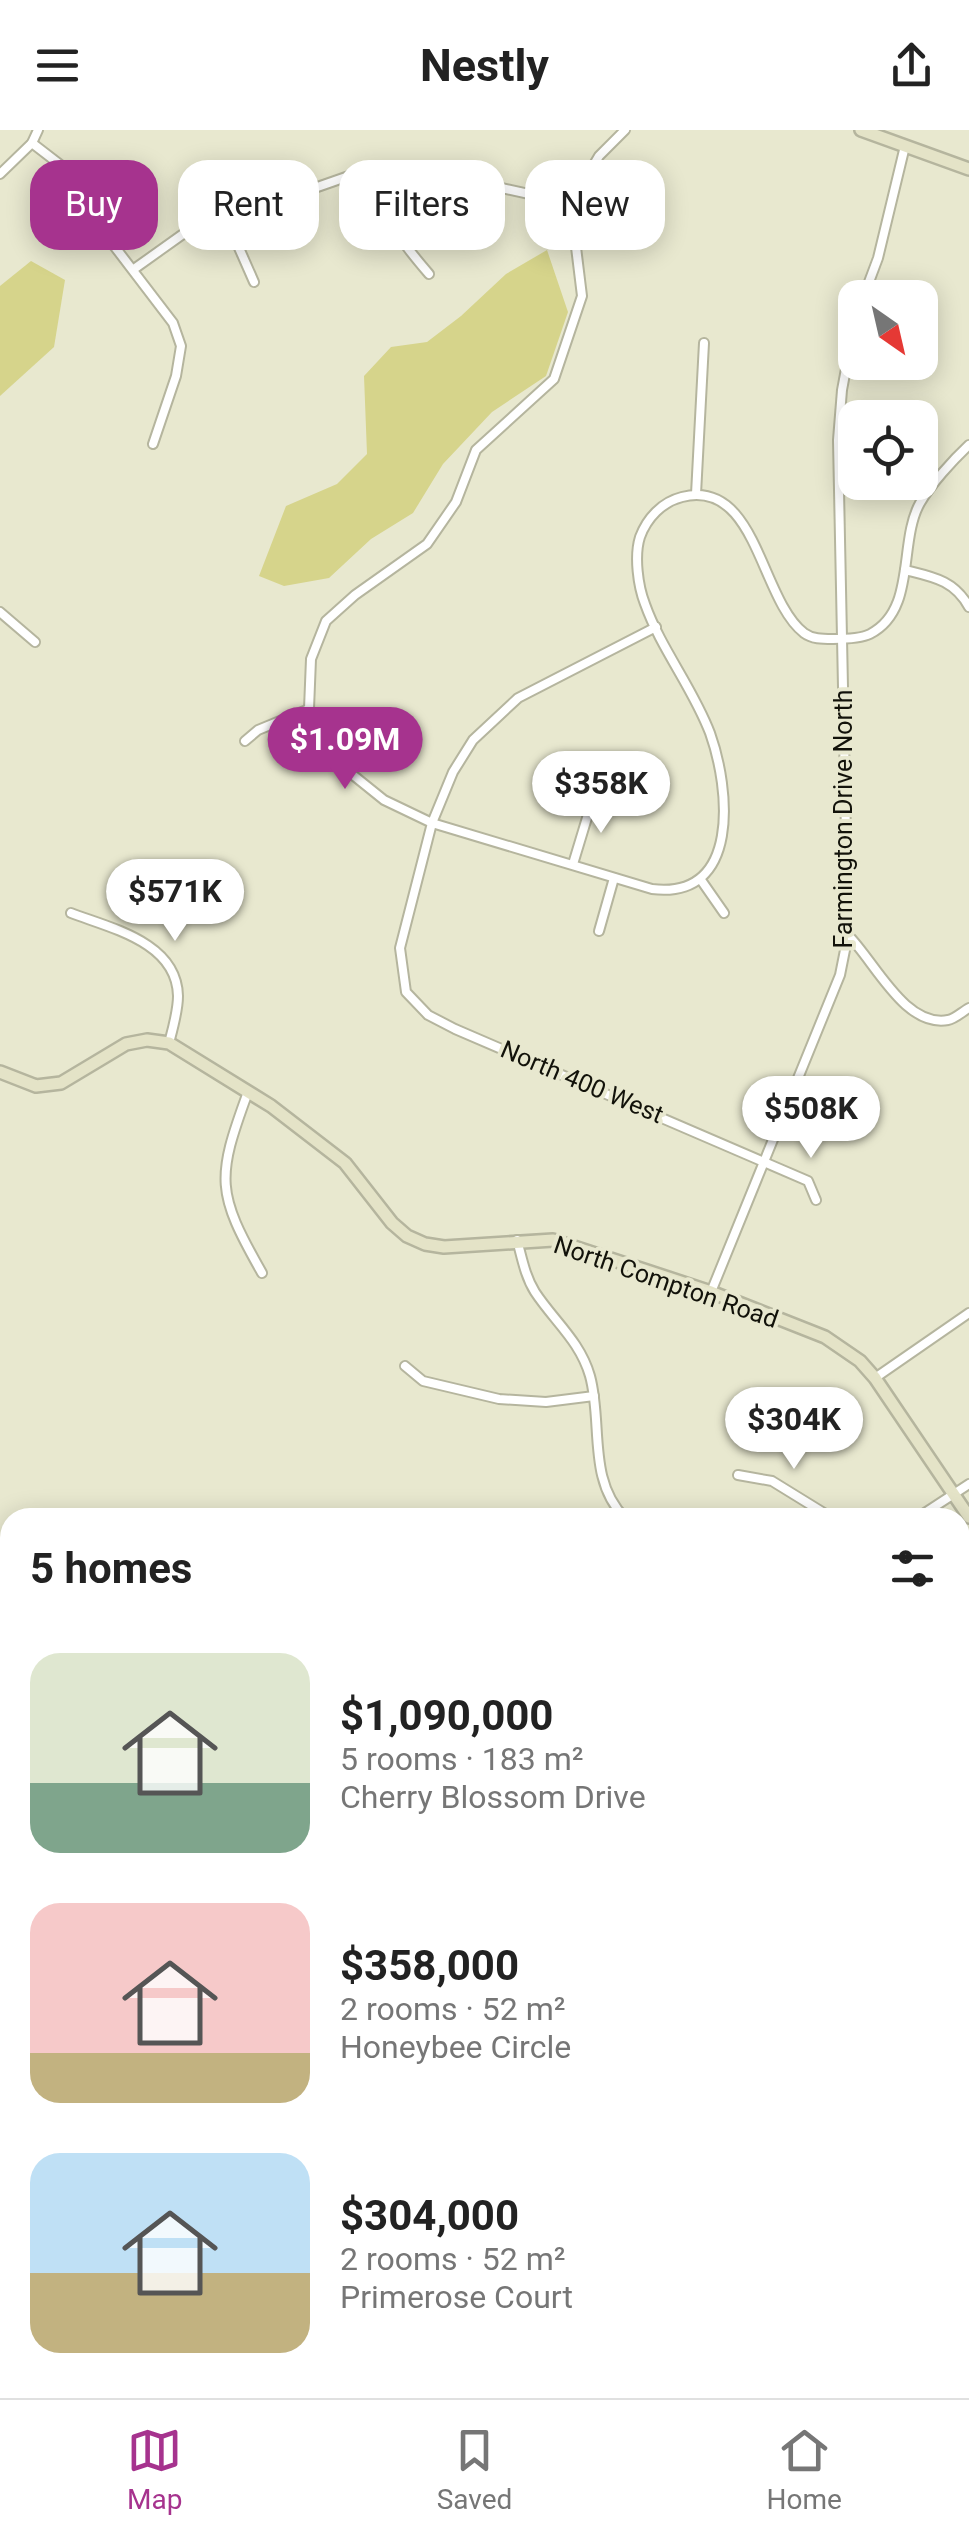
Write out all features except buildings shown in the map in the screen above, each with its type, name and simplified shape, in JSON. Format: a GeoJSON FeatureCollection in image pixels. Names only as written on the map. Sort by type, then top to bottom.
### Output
{"type":"FeatureCollection","features":[{"type":"Feature","properties":{"kind":"street"},"geometry":{"type":"LineString","coordinates":[[0,174],[32,142],[38,130]]}},
{"type":"Feature","properties":{"kind":"street"},"geometry":{"type":"LineString","coordinates":[[596,160],[625,130]]}},
{"type":"Feature","properties":{"kind":"street"},"geometry":{"type":"LineString","coordinates":[[861,130],[969,169]]}},
{"type":"Feature","properties":{"kind":"street"},"geometry":{"type":"LineString","coordinates":[[32,142],[67,170],[89,213],[173,323],[180,346],[176,376],[153,444]]}},
{"type":"Feature","properties":{"kind":"street"},"geometry":{"type":"LineString","coordinates":[[870,280],[905,146]]}},
{"type":"Feature","properties":{"kind":"street"},"geometry":{"type":"LineString","coordinates":[[134,270],[178,238]]}},
{"type":"Feature","properties":{"kind":"street"},"geometry":{"type":"LineString","coordinates":[[239,250],[254,282]]}},
{"type":"Feature","properties":{"kind":"street"},"geometry":{"type":"LineString","coordinates":[[408,250],[428,274]]}},
{"type":"Feature","properties":{"kind":"street"},"geometry":{"type":"LineString","coordinates":[[576,250],[582,296],[554,379],[476,450],[456,502],[427,544],[355,595],[326,621],[311,659],[309,709],[325,743],[348,771],[384,800],[432,824],[664,890],[701,880],[716,862],[722,844],[722,793],[710,732],[644,603],[638,541],[648,518],[672,500],[696,494],[714,498],[742,522],[792,619],[804,633],[816,638],[842,639],[869,635],[896,604],[910,530],[920,503],[969,446]]}},
{"type":"Feature","properties":{"kind":"street"},"geometry":{"type":"LineString","coordinates":[[696,494],[704,343]]}},
{"type":"Feature","properties":{"kind":"street","name":"Farmington Drive North"},"geometry":{"type":"LineString","coordinates":[[711,1292],[840,975],[848,936],[838,440],[844,380]]}},
{"type":"Feature","properties":{"kind":"street"},"geometry":{"type":"LineString","coordinates":[[905,570],[943,579],[969,607]]}},
{"type":"Feature","properties":{"kind":"street"},"geometry":{"type":"LineString","coordinates":[[0,612],[35,642]]}},
{"type":"Feature","properties":{"kind":"street"},"geometry":{"type":"LineString","coordinates":[[432,824],[453,772],[496,714],[518,698],[656,627]]}},
{"type":"Feature","properties":{"kind":"street"},"geometry":{"type":"LineString","coordinates":[[245,741],[258,730],[309,709]]}},
{"type":"Feature","properties":{"kind":"street"},"geometry":{"type":"LineString","coordinates":[[573,864],[592,798]]}},
{"type":"Feature","properties":{"kind":"street","name":"North 400 West"},"geometry":{"type":"LineString","coordinates":[[432,824],[400,948],[406,992],[428,1015],[765,1160],[808,1181],[816,1200]]}},
{"type":"Feature","properties":{"kind":"street"},"geometry":{"type":"LineString","coordinates":[[599,931],[614,878]]}},
{"type":"Feature","properties":{"kind":"street"},"geometry":{"type":"LineString","coordinates":[[701,880],[724,913]]}},
{"type":"Feature","properties":{"kind":"street"},"geometry":{"type":"LineString","coordinates":[[0,1072],[36,1086],[60,1083],[126,1044],[147,1040],[169,1043],[178,992],[160,954],[136,937],[71,914]]}},
{"type":"Feature","properties":{"kind":"street"},"geometry":{"type":"LineString","coordinates":[[848,936],[868,955],[907,1009],[926,1018],[949,1020],[969,1008]]}},
{"type":"Feature","properties":{"kind":"street","name":"North Compton Road"},"geometry":{"type":"LineString","coordinates":[[169,1043],[248,1092],[345,1163],[392,1223],[407,1236],[444,1247],[553,1240],[711,1292],[825,1338],[860,1360],[875,1378],[963,1508]]}},
{"type":"Feature","properties":{"kind":"street"},"geometry":{"type":"LineString","coordinates":[[248,1092],[228,1145],[224,1175],[227,1204],[262,1273]]}},
{"type":"Feature","properties":{"kind":"street"},"geometry":{"type":"LineString","coordinates":[[518,1240],[527,1277],[536,1294],[574,1340],[588,1372],[594,1396],[598,1462],[604,1485],[619,1508]]}},
{"type":"Feature","properties":{"kind":"street"},"geometry":{"type":"LineString","coordinates":[[875,1378],[969,1313]]}},
{"type":"Feature","properties":{"kind":"street"},"geometry":{"type":"LineString","coordinates":[[405,1366],[423,1382],[499,1399],[546,1402],[594,1396]]}},
{"type":"Feature","properties":{"kind":"street"},"geometry":{"type":"LineString","coordinates":[[738,1475],[772,1481],[816,1508]]}},
{"type":"Feature","properties":{"kind":"street"},"geometry":{"type":"LineString","coordinates":[[931,1508],[969,1484]]}},
{"type":"Feature","properties":{"kind":"shaded area"},"geometry":{"type":"Polygon","coordinates":[[[547,250],[568,312],[546,376],[492,412],[443,464],[413,513],[371,539],[329,578],[284,586],[259,576],[286,506],[337,484],[367,454],[364,376],[391,347],[427,342],[506,274],[547,250]]]}},
{"type":"Feature","properties":{"kind":"shaded area"},"geometry":{"type":"Polygon","coordinates":[[[31,261],[65,280],[54,347],[0,396],[0,286],[31,261]]]}}]}
